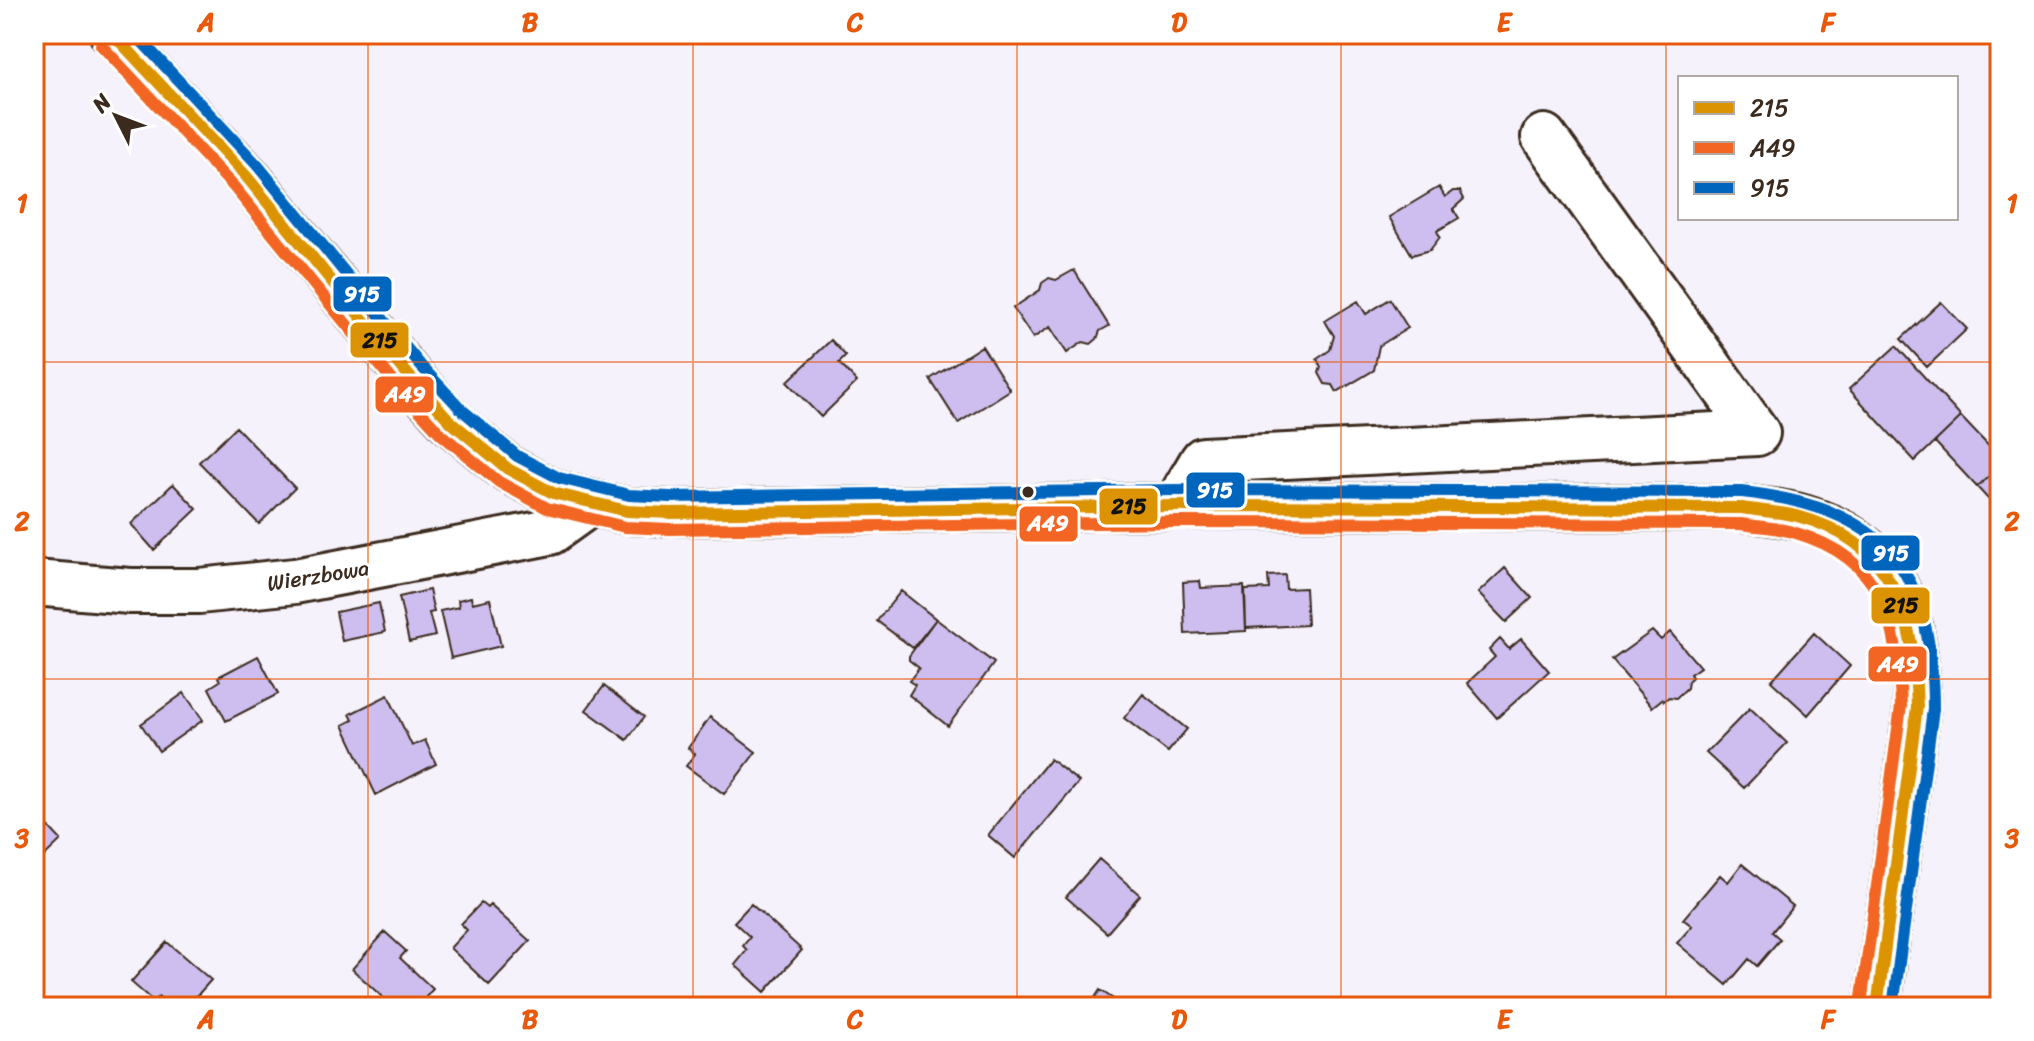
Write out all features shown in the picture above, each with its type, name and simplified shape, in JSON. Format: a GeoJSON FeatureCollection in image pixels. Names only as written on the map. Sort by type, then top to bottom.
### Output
{"type":"FeatureCollection","features":[{"type":"Feature","properties":{"kind":"street"},"geometry":{"type":"LineString","coordinates":[[113,34],[246,176],[409,376],[451,422],[508,469],[553,493],[589,504],[627,511],[670,513],[1176,506],[1742,508],[1802,518],[1862,546],[1882,563],[1895,584],[1913,635],[1917,665],[1917,707],[1877,1007]]}},
{"type":"Feature","properties":{"kind":"street"},"geometry":{"type":"LineString","coordinates":[[1176,506],[1203,460],[1757,433],[1544,137]]}},
{"type":"Feature","properties":{"kind":"street","name":"Wierzbowa"},"geometry":{"type":"LineString","coordinates":[[34,583],[130,591],[199,591],[295,581],[550,532],[589,504]]}},
{"type":"Feature","properties":{"kind":"building"},"geometry":{"type":"Polygon","coordinates":[[[1439,187],[1445,197],[1453,191],[1460,191],[1464,199],[1453,209],[1459,218],[1437,231],[1440,237],[1430,250],[1412,255],[1389,217],[1439,187]]]}},
{"type":"Feature","properties":{"kind":"building"},"geometry":{"type":"Polygon","coordinates":[[[1074,270],[1109,326],[1100,331],[1091,344],[1083,342],[1067,353],[1050,327],[1033,338],[1013,308],[1040,290],[1042,283],[1049,278],[1056,280],[1074,270]]]}},
{"type":"Feature","properties":{"kind":"building"},"geometry":{"type":"Polygon","coordinates":[[[1390,299],[1408,328],[1379,346],[1374,370],[1337,392],[1333,385],[1325,384],[1319,373],[1321,367],[1317,359],[1330,350],[1334,336],[1325,321],[1358,301],[1366,314],[1390,299]]]}},
{"type":"Feature","properties":{"kind":"building"},"geometry":{"type":"Polygon","coordinates":[[[1941,302],[1967,329],[1927,367],[1901,339],[1941,302]]]}},
{"type":"Feature","properties":{"kind":"building"},"geometry":{"type":"Polygon","coordinates":[[[831,340],[846,356],[839,363],[857,382],[821,417],[787,382],[831,340]]]}},
{"type":"Feature","properties":{"kind":"building"},"geometry":{"type":"Polygon","coordinates":[[[982,346],[1010,390],[958,423],[930,379],[982,346]]]}},
{"type":"Feature","properties":{"kind":"building"},"geometry":{"type":"Polygon","coordinates":[[[1896,346],[1961,417],[1915,461],[1849,389],[1896,346]]]}},
{"type":"Feature","properties":{"kind":"building"},"geometry":{"type":"Polygon","coordinates":[[[1961,417],[2000,458],[2000,466],[1977,487],[1935,442],[1961,417]]]}},
{"type":"Feature","properties":{"kind":"building"},"geometry":{"type":"Polygon","coordinates":[[[236,427],[295,488],[259,524],[199,462],[236,427]]]}},
{"type":"Feature","properties":{"kind":"building"},"geometry":{"type":"Polygon","coordinates":[[[2000,466],[2000,512],[1977,487],[2000,466]]]}},
{"type":"Feature","properties":{"kind":"building"},"geometry":{"type":"Polygon","coordinates":[[[173,484],[197,509],[154,550],[131,524],[173,484]]]}},
{"type":"Feature","properties":{"kind":"building"},"geometry":{"type":"Polygon","coordinates":[[[1505,568],[1532,598],[1506,622],[1478,593],[1505,568]]]}},
{"type":"Feature","properties":{"kind":"building"},"geometry":{"type":"Polygon","coordinates":[[[1285,575],[1286,589],[1305,588],[1307,625],[1246,628],[1245,590],[1269,589],[1268,576],[1285,575]]]}},
{"type":"Feature","properties":{"kind":"building"},"geometry":{"type":"Polygon","coordinates":[[[1200,581],[1201,588],[1244,586],[1246,631],[1185,634],[1183,582],[1200,581]]]}},
{"type":"Feature","properties":{"kind":"building"},"geometry":{"type":"Polygon","coordinates":[[[429,590],[434,612],[429,613],[435,636],[409,642],[399,597],[429,590]]]}},
{"type":"Feature","properties":{"kind":"building"},"geometry":{"type":"Polygon","coordinates":[[[901,591],[936,619],[913,648],[877,621],[901,591]]]}},
{"type":"Feature","properties":{"kind":"building"},"geometry":{"type":"Polygon","coordinates":[[[471,597],[472,603],[490,599],[501,646],[451,658],[440,611],[459,607],[458,600],[471,597]]]}},
{"type":"Feature","properties":{"kind":"building"},"geometry":{"type":"Polygon","coordinates":[[[379,603],[385,632],[342,641],[336,612],[379,603]]]}},
{"type":"Feature","properties":{"kind":"building"},"geometry":{"type":"Polygon","coordinates":[[[936,619],[994,663],[948,726],[909,695],[915,685],[909,681],[919,668],[909,660],[909,656],[936,619]]]}},
{"type":"Feature","properties":{"kind":"building"},"geometry":{"type":"Polygon","coordinates":[[[1652,631],[1661,640],[1670,632],[1700,667],[1690,674],[1692,677],[1687,688],[1676,698],[1662,699],[1652,707],[1612,660],[1652,631]]]}},
{"type":"Feature","properties":{"kind":"building"},"geometry":{"type":"Polygon","coordinates":[[[1814,633],[1850,666],[1808,715],[1771,681],[1814,633]]]}},
{"type":"Feature","properties":{"kind":"building"},"geometry":{"type":"Polygon","coordinates":[[[1500,639],[1509,649],[1521,639],[1549,671],[1497,718],[1467,683],[1495,657],[1489,650],[1500,639]]]}},
{"type":"Feature","properties":{"kind":"building"},"geometry":{"type":"Polygon","coordinates":[[[258,656],[278,694],[226,721],[209,688],[220,681],[218,677],[258,656]]]}},
{"type":"Feature","properties":{"kind":"building"},"geometry":{"type":"Polygon","coordinates":[[[604,686],[644,717],[627,740],[586,710],[604,686]]]}},
{"type":"Feature","properties":{"kind":"building"},"geometry":{"type":"Polygon","coordinates":[[[184,693],[203,720],[159,751],[141,724],[184,693]]]}},
{"type":"Feature","properties":{"kind":"building"},"geometry":{"type":"Polygon","coordinates":[[[1143,694],[1187,729],[1168,752],[1124,718],[1143,694]]]}},
{"type":"Feature","properties":{"kind":"building"},"geometry":{"type":"Polygon","coordinates":[[[388,695],[412,746],[425,740],[436,764],[376,795],[343,725],[353,720],[350,714],[388,695]]]}},
{"type":"Feature","properties":{"kind":"building"},"geometry":{"type":"Polygon","coordinates":[[[1750,708],[1787,743],[1744,788],[1706,753],[1750,708]]]}},
{"type":"Feature","properties":{"kind":"building"},"geometry":{"type":"Polygon","coordinates":[[[710,717],[756,752],[724,794],[686,766],[695,754],[688,748],[710,717]]]}},
{"type":"Feature","properties":{"kind":"building"},"geometry":{"type":"Polygon","coordinates":[[[1050,759],[1079,782],[1015,858],[988,835],[1050,759]]]}},
{"type":"Feature","properties":{"kind":"building"},"geometry":{"type":"Polygon","coordinates":[[[34,811],[61,840],[34,866],[34,811]]]}},
{"type":"Feature","properties":{"kind":"building"},"geometry":{"type":"Polygon","coordinates":[[[1099,859],[1140,895],[1107,933],[1066,897],[1099,859]]]}},
{"type":"Feature","properties":{"kind":"building"},"geometry":{"type":"Polygon","coordinates":[[[1742,864],[1793,906],[1772,932],[1780,939],[1757,966],[1749,959],[1727,985],[1677,943],[1692,926],[1683,919],[1720,875],[1728,882],[1742,864]]]}},
{"type":"Feature","properties":{"kind":"building"},"geometry":{"type":"Polygon","coordinates":[[[481,903],[487,908],[490,905],[530,941],[489,985],[450,948],[467,930],[461,924],[481,903]]]}},
{"type":"Feature","properties":{"kind":"building"},"geometry":{"type":"Polygon","coordinates":[[[751,904],[802,950],[765,992],[735,965],[747,950],[743,946],[750,937],[734,922],[751,904]]]}},
{"type":"Feature","properties":{"kind":"building"},"geometry":{"type":"Polygon","coordinates":[[[385,932],[406,951],[400,958],[433,989],[417,1007],[393,1007],[352,969],[385,932]]]}},
{"type":"Feature","properties":{"kind":"building"},"geometry":{"type":"Polygon","coordinates":[[[167,942],[211,980],[187,1007],[170,1007],[159,997],[154,1002],[131,982],[167,942]]]}},
{"type":"Feature","properties":{"kind":"building"},"geometry":{"type":"Polygon","coordinates":[[[1100,990],[1125,1007],[1089,1007],[1100,990]]]}},
{"type":"Feature","properties":{"kind":"transit line","name":"215"},"geometry":{"type":"LineString","coordinates":[[113,34],[246,176],[409,376],[451,422],[508,469],[553,493],[627,511],[670,513],[1176,506],[1742,508],[1797,516],[1830,528],[1857,544],[1878,564],[1893,587],[1904,613],[1915,674],[1917,707],[1877,1007]]}},
{"type":"Feature","properties":{"kind":"transit line","name":"915"},"geometry":{"type":"LineString","coordinates":[[135,34],[258,166],[421,366],[462,410],[517,456],[559,478],[629,495],[670,497],[1176,490],[1742,492],[1791,500],[1832,513],[1865,530],[1891,553],[1910,582],[1923,617],[1931,660],[1933,709],[1893,1007]]}},
{"type":"Feature","properties":{"kind":"transit line","name":"A49"},"geometry":{"type":"LineString","coordinates":[[101,45],[234,187],[397,386],[441,434],[499,482],[547,508],[625,527],[670,529],[1176,522],[1741,524],[1789,531],[1826,544],[1850,559],[1868,577],[1881,598],[1890,622],[1899,676],[1901,706],[1861,1005]]}}]}
